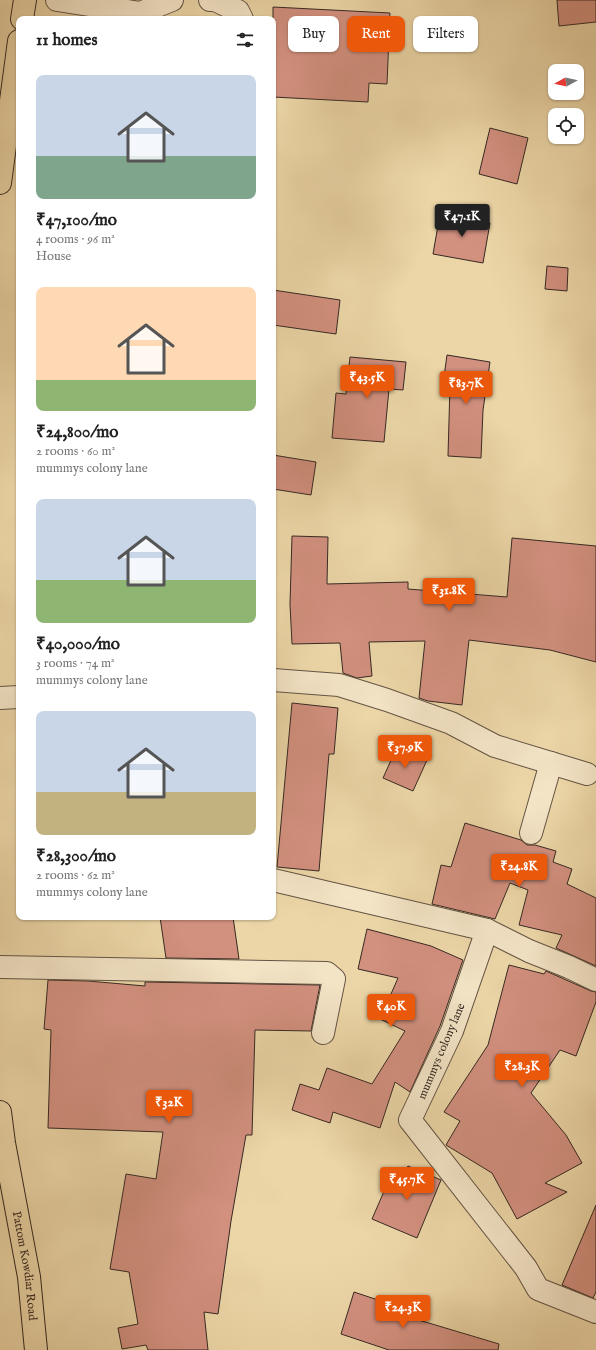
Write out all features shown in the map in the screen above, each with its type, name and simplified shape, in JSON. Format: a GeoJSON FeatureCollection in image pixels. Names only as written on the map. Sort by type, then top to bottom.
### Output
{"type":"FeatureCollection","features":[{"type":"Feature","properties":{"kind":"main road"},"geometry":{"type":"LineString","coordinates":[[22,16],[25,0]]}},
{"type":"Feature","properties":{"kind":"main road"},"geometry":{"type":"LineString","coordinates":[[0,184],[4,124],[16,58]]}},
{"type":"Feature","properties":{"kind":"main road","name":"Pattom Kowdiar Road"},"geometry":{"type":"LineString","coordinates":[[0,1112],[2,1143],[29,1277],[36,1350]]}},
{"type":"Feature","properties":{"kind":"street"},"geometry":{"type":"LineString","coordinates":[[57,0],[141,16],[172,0]]}},
{"type":"Feature","properties":{"kind":"street"},"geometry":{"type":"LineString","coordinates":[[210,0],[215,0],[238,10],[241,16]]}},
{"type":"Feature","properties":{"kind":"street"},"geometry":{"type":"LineString","coordinates":[[276,680],[339,685],[451,723],[495,746],[588,774]]}},
{"type":"Feature","properties":{"kind":"street"},"geometry":{"type":"LineString","coordinates":[[0,698],[16,697]]}},
{"type":"Feature","properties":{"kind":"street"},"geometry":{"type":"LineString","coordinates":[[531,832],[552,763]]}},
{"type":"Feature","properties":{"kind":"street"},"geometry":{"type":"LineString","coordinates":[[276,881],[487,930],[596,980]]}},
{"type":"Feature","properties":{"kind":"street","name":"mummys colony lane"},"geometry":{"type":"LineString","coordinates":[[487,930],[452,1031],[410,1120],[526,1268],[538,1289],[596,1312]]}},
{"type":"Feature","properties":{"kind":"street"},"geometry":{"type":"LineString","coordinates":[[0,967],[327,973],[334,979],[324,1033]]}},
{"type":"Feature","properties":{"kind":"building"},"geometry":{"type":"Polygon","coordinates":[[[557,0],[596,0],[596,22],[559,26],[557,0]]]}},
{"type":"Feature","properties":{"kind":"building"},"geometry":{"type":"Polygon","coordinates":[[[273,7],[390,13],[390,16],[347,16],[347,52],[388,52],[387,84],[369,83],[368,102],[276,97],[276,16],[273,16],[273,7]]]}},
{"type":"Feature","properties":{"kind":"building"},"geometry":{"type":"Polygon","coordinates":[[[490,128],[528,138],[517,184],[479,174],[490,128]]]}},
{"type":"Feature","properties":{"kind":"building"},"geometry":{"type":"Polygon","coordinates":[[[440,214],[490,223],[483,263],[433,254],[440,214]]]}},
{"type":"Feature","properties":{"kind":"building"},"geometry":{"type":"Polygon","coordinates":[[[547,266],[568,268],[567,291],[545,289],[547,266]]]}},
{"type":"Feature","properties":{"kind":"building"},"geometry":{"type":"Polygon","coordinates":[[[276,290],[340,300],[336,334],[276,325],[276,290]]]}},
{"type":"Feature","properties":{"kind":"building"},"geometry":{"type":"Polygon","coordinates":[[[447,355],[490,362],[483,410],[481,458],[448,456],[450,385],[443,384],[447,355]]]}},
{"type":"Feature","properties":{"kind":"building"},"geometry":{"type":"Polygon","coordinates":[[[350,357],[406,362],[403,390],[389,389],[384,442],[332,438],[336,393],[346,394],[350,357]]]}},
{"type":"Feature","properties":{"kind":"building"},"geometry":{"type":"Polygon","coordinates":[[[276,455],[316,462],[311,495],[276,489],[276,455]]]}},
{"type":"Feature","properties":{"kind":"building"},"geometry":{"type":"Polygon","coordinates":[[[292,536],[328,537],[327,584],[408,582],[408,589],[507,597],[512,538],[596,546],[596,662],[550,650],[469,640],[462,705],[428,701],[419,698],[425,641],[369,642],[372,676],[357,678],[343,673],[340,643],[292,644],[290,604],[292,536]]]}},
{"type":"Feature","properties":{"kind":"building"},"geometry":{"type":"Polygon","coordinates":[[[292,703],[338,708],[334,754],[329,754],[319,871],[277,867],[292,703]]]}},
{"type":"Feature","properties":{"kind":"building"},"geometry":{"type":"Polygon","coordinates":[[[397,747],[427,760],[413,791],[383,778],[397,747]]]}},
{"type":"Feature","properties":{"kind":"building"},"geometry":{"type":"Polygon","coordinates":[[[465,823],[521,840],[527,845],[535,845],[556,851],[553,862],[572,869],[567,884],[596,898],[596,966],[556,948],[562,935],[519,925],[528,890],[510,883],[495,919],[432,904],[441,865],[451,867],[465,823]]]}},
{"type":"Feature","properties":{"kind":"building"},"geometry":{"type":"Polygon","coordinates":[[[160,920],[233,920],[239,959],[166,958],[160,920]]]}},
{"type":"Feature","properties":{"kind":"building"},"geometry":{"type":"Polygon","coordinates":[[[367,929],[431,946],[463,960],[440,1026],[410,1092],[395,1082],[380,1128],[333,1112],[330,1123],[292,1110],[300,1084],[319,1090],[327,1068],[372,1084],[405,1031],[380,1019],[398,978],[358,969],[367,929]]]}},
{"type":"Feature","properties":{"kind":"building"},"geometry":{"type":"Polygon","coordinates":[[[509,965],[544,974],[546,971],[596,992],[596,1002],[576,1056],[560,1050],[531,1093],[566,1135],[582,1163],[545,1183],[567,1192],[517,1219],[492,1173],[446,1145],[460,1121],[444,1112],[488,1045],[509,965]]]}},
{"type":"Feature","properties":{"kind":"building"},"geometry":{"type":"Polygon","coordinates":[[[48,980],[88,981],[145,986],[145,982],[320,985],[311,1031],[255,1030],[252,1135],[246,1135],[231,1221],[218,1314],[204,1312],[208,1350],[148,1350],[146,1345],[122,1349],[118,1328],[138,1324],[129,1272],[110,1269],[126,1174],[156,1179],[163,1132],[48,1128],[51,1030],[44,1029],[48,980]]]}},
{"type":"Feature","properties":{"kind":"building"},"geometry":{"type":"Polygon","coordinates":[[[408,1166],[441,1180],[417,1238],[372,1219],[392,1173],[401,1177],[408,1166]]]}},
{"type":"Feature","properties":{"kind":"building"},"geometry":{"type":"Polygon","coordinates":[[[596,1205],[596,1292],[593,1298],[562,1285],[596,1205]]]}},
{"type":"Feature","properties":{"kind":"building"},"geometry":{"type":"Polygon","coordinates":[[[354,1292],[414,1312],[412,1318],[499,1344],[498,1350],[389,1350],[341,1334],[354,1292]]]}}]}
